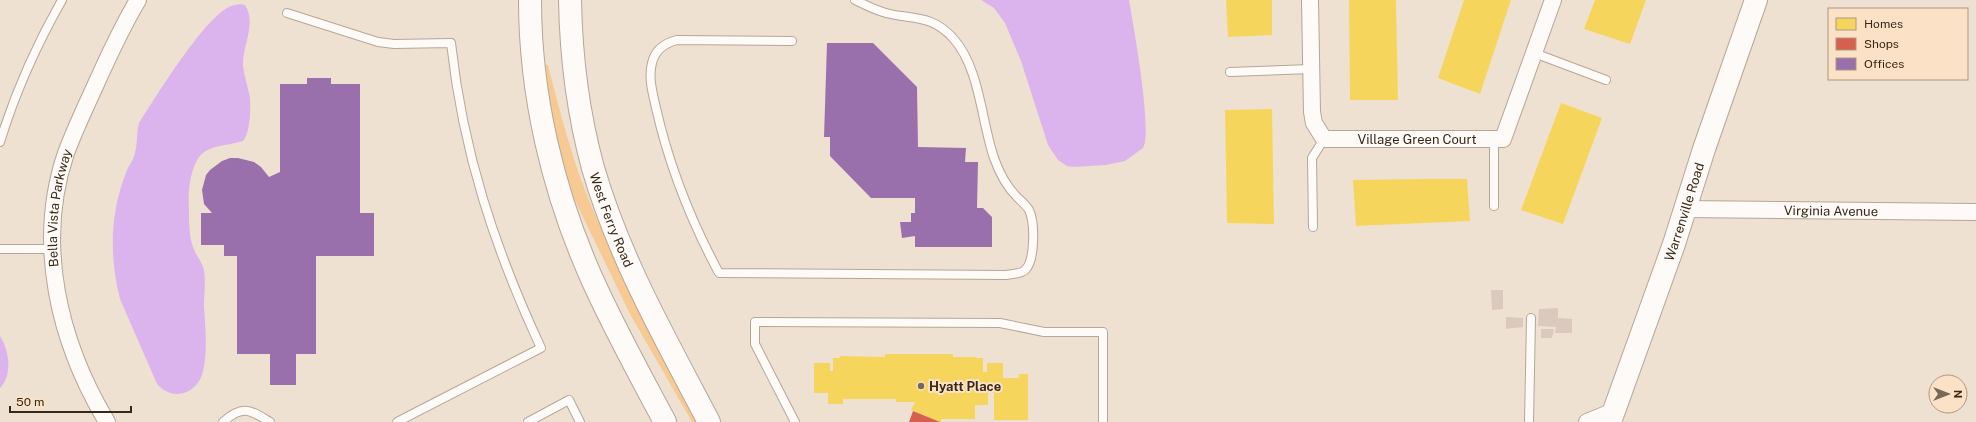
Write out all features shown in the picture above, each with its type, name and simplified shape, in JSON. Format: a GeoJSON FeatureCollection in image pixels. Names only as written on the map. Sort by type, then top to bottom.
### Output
{"type":"FeatureCollection","features":[{"type":"Feature","properties":{"kind":"main road"},"geometry":{"type":"LineString","coordinates":[[530,0],[533,59],[538,95],[546,140],[561,194],[574,234],[592,278],[616,330],[665,422]]}},
{"type":"Feature","properties":{"kind":"main road","name":"West Ferry Road"},"geometry":{"type":"LineString","coordinates":[[570,0],[577,93],[594,168],[623,252],[655,318],[710,422]]}},
{"type":"Feature","properties":{"kind":"main road","name":"Warrenville Road"},"geometry":{"type":"LineString","coordinates":[[1612,416],[1685,209],[1756,0]]}},
{"type":"Feature","properties":{"kind":"street","name":"Bella Vista Parkway"},"geometry":{"type":"LineString","coordinates":[[107,422],[93,396],[70,342],[59,308],[52,248],[55,204],[66,153],[118,36],[138,0]]}},
{"type":"Feature","properties":{"kind":"street"},"geometry":{"type":"LineString","coordinates":[[1310,0],[1312,112],[1314,123],[1324,140]]}},
{"type":"Feature","properties":{"kind":"street","name":"Village Green Court"},"geometry":{"type":"LineString","coordinates":[[1324,140],[1503,140],[1553,0]]}},
{"type":"Feature","properties":{"kind":"street","name":"Virginia Avenue"},"geometry":{"type":"LineString","coordinates":[[1685,209],[1976,212]]}},
{"type":"Feature","properties":{"kind":"street"},"geometry":{"type":"LineString","coordinates":[[1587,422],[1612,416]]}},
{"type":"Feature","properties":{"kind":"lane"},"geometry":{"type":"LineString","coordinates":[[0,142],[16,96],[62,0]]}},
{"type":"Feature","properties":{"kind":"lane"},"geometry":{"type":"LineString","coordinates":[[792,41],[677,40],[663,45],[654,55],[650,71],[652,89],[668,150],[695,225],[719,273],[1006,275],[1023,272],[1029,265],[1031,257],[1034,231],[1031,216],[1025,205],[1011,190],[998,168],[990,145],[974,77],[963,52],[945,31],[928,21],[918,17],[888,14],[855,0]]}},
{"type":"Feature","properties":{"kind":"lane"},"geometry":{"type":"LineString","coordinates":[[287,13],[378,42],[394,44],[451,43],[461,108],[482,201],[508,274],[541,348],[397,422]]}},
{"type":"Feature","properties":{"kind":"lane"},"geometry":{"type":"LineString","coordinates":[[1534,53],[1606,80]]}},
{"type":"Feature","properties":{"kind":"lane"},"geometry":{"type":"LineString","coordinates":[[1230,72],[1311,69]]}},
{"type":"Feature","properties":{"kind":"lane"},"geometry":{"type":"LineString","coordinates":[[1313,227],[1312,158],[1324,140]]}},
{"type":"Feature","properties":{"kind":"lane"},"geometry":{"type":"LineString","coordinates":[[1494,140],[1494,206]]}},
{"type":"Feature","properties":{"kind":"lane"},"geometry":{"type":"LineString","coordinates":[[0,249],[52,248]]}},
{"type":"Feature","properties":{"kind":"lane"},"geometry":{"type":"LineString","coordinates":[[1529,422],[1531,318]]}},
{"type":"Feature","properties":{"kind":"lane"},"geometry":{"type":"LineString","coordinates":[[795,422],[755,344],[755,322],[1000,323],[1044,332],[1103,332],[1103,422]]}},
{"type":"Feature","properties":{"kind":"lane"},"geometry":{"type":"LineString","coordinates":[[528,422],[569,400],[580,422]]}},
{"type":"Feature","properties":{"kind":"lane"},"geometry":{"type":"LineString","coordinates":[[224,422],[237,411],[248,410],[270,422]]}},
{"type":"Feature","properties":{"kind":"shaded area"},"geometry":{"type":"Polygon","coordinates":[[[981,0],[1129,0],[1138,53],[1146,121],[1143,148],[1125,161],[1106,165],[1074,167],[1067,166],[1058,160],[1048,145],[1021,61],[1005,23],[994,8],[981,0]]]}},
{"type":"Feature","properties":{"kind":"shaded area"},"geometry":{"type":"Polygon","coordinates":[[[240,4],[245,5],[250,19],[243,58],[243,66],[250,98],[249,125],[243,141],[218,146],[206,151],[197,160],[192,172],[189,191],[191,238],[195,253],[202,265],[205,275],[205,363],[199,382],[191,390],[180,394],[173,394],[157,384],[120,299],[114,266],[114,218],[121,186],[127,170],[133,160],[137,144],[139,123],[182,58],[208,25],[220,13],[231,6],[240,4]]]}},
{"type":"Feature","properties":{"kind":"shaded area"},"geometry":{"type":"Polygon","coordinates":[[[544,65],[548,65],[572,153],[584,188],[603,233],[629,287],[699,422],[692,422],[630,314],[567,184],[552,121],[544,65]]]}},
{"type":"Feature","properties":{"kind":"shaded area"},"geometry":{"type":"Polygon","coordinates":[[[0,336],[6,348],[8,370],[4,383],[0,388],[0,336]]]}},
{"type":"Feature","properties":{"kind":"building: Homes"},"geometry":{"type":"Polygon","coordinates":[[[1226,0],[1272,0],[1272,35],[1228,37],[1226,0]]]}},
{"type":"Feature","properties":{"kind":"building: Homes"},"geometry":{"type":"Polygon","coordinates":[[[1349,0],[1396,0],[1398,100],[1350,100],[1349,0]]]}},
{"type":"Feature","properties":{"kind":"building: Homes"},"geometry":{"type":"Polygon","coordinates":[[[1464,0],[1511,0],[1480,94],[1438,78],[1464,0]]]}},
{"type":"Feature","properties":{"kind":"building: Homes"},"geometry":{"type":"Polygon","coordinates":[[[1595,0],[1646,0],[1630,44],[1584,29],[1595,0]]]}},
{"type":"Feature","properties":{"kind":"building: Homes"},"geometry":{"type":"Polygon","coordinates":[[[1561,103],[1602,118],[1563,224],[1521,210],[1561,103]]]}},
{"type":"Feature","properties":{"kind":"building: Homes"},"geometry":{"type":"Polygon","coordinates":[[[1272,109],[1274,224],[1227,223],[1225,110],[1272,109]]]}},
{"type":"Feature","properties":{"kind":"building: Homes"},"geometry":{"type":"Polygon","coordinates":[[[1467,179],[1470,221],[1356,226],[1353,180],[1467,179]]]}},
{"type":"Feature","properties":{"kind":"building: Homes","name":"Hyatt Place"},"geometry":{"type":"Polygon","coordinates":[[[885,354],[953,354],[953,357],[976,357],[983,358],[983,372],[987,372],[987,363],[1003,363],[1003,378],[1019,378],[1019,374],[1028,374],[1028,420],[994,420],[994,393],[988,393],[988,405],[975,405],[975,419],[942,419],[940,422],[911,410],[915,402],[896,402],[896,399],[843,399],[843,404],[828,404],[828,393],[814,393],[814,363],[830,363],[830,371],[833,371],[833,358],[840,358],[840,356],[885,357],[885,354]]]}},
{"type":"Feature","properties":{"kind":"building: Shops"},"geometry":{"type":"Polygon","coordinates":[[[913,411],[940,422],[909,422],[913,411]]]}},
{"type":"Feature","properties":{"kind":"building: Offices"},"geometry":{"type":"Polygon","coordinates":[[[827,43],[873,43],[917,87],[918,147],[966,148],[965,162],[978,162],[977,208],[983,208],[992,217],[992,247],[915,247],[915,236],[902,238],[900,222],[911,222],[911,213],[915,213],[915,198],[871,198],[830,156],[830,137],[824,137],[827,43]]]}},
{"type":"Feature","properties":{"kind":"building: Offices"},"geometry":{"type":"Polygon","coordinates":[[[307,78],[331,78],[331,84],[360,84],[360,213],[374,213],[374,256],[316,256],[316,354],[296,354],[296,385],[270,385],[270,354],[237,354],[237,256],[224,256],[224,245],[201,245],[201,213],[212,213],[204,204],[202,190],[206,175],[210,170],[222,161],[230,158],[238,158],[254,162],[261,167],[269,177],[280,172],[280,84],[307,84],[307,78]]]}},
{"type":"Feature","properties":{"kind":"building: Other"},"geometry":{"type":"Polygon","coordinates":[[[1491,290],[1503,290],[1503,309],[1492,310],[1491,290]]]}},
{"type":"Feature","properties":{"kind":"building: Other"},"geometry":{"type":"Polygon","coordinates":[[[1558,308],[1558,318],[1572,319],[1572,333],[1555,333],[1556,327],[1538,326],[1539,309],[1558,308]]]}},
{"type":"Feature","properties":{"kind":"building: Other"},"geometry":{"type":"Polygon","coordinates":[[[1506,317],[1523,318],[1523,327],[1506,329],[1506,317]]]}},
{"type":"Feature","properties":{"kind":"building: Other"},"geometry":{"type":"Polygon","coordinates":[[[1541,329],[1554,329],[1552,338],[1541,338],[1541,329]]]}},
{"type":"Feature","properties":{"kind":"place","name":"Hyatt Place"},"geometry":{"type":"Point","coordinates":[921,386]}}]}
